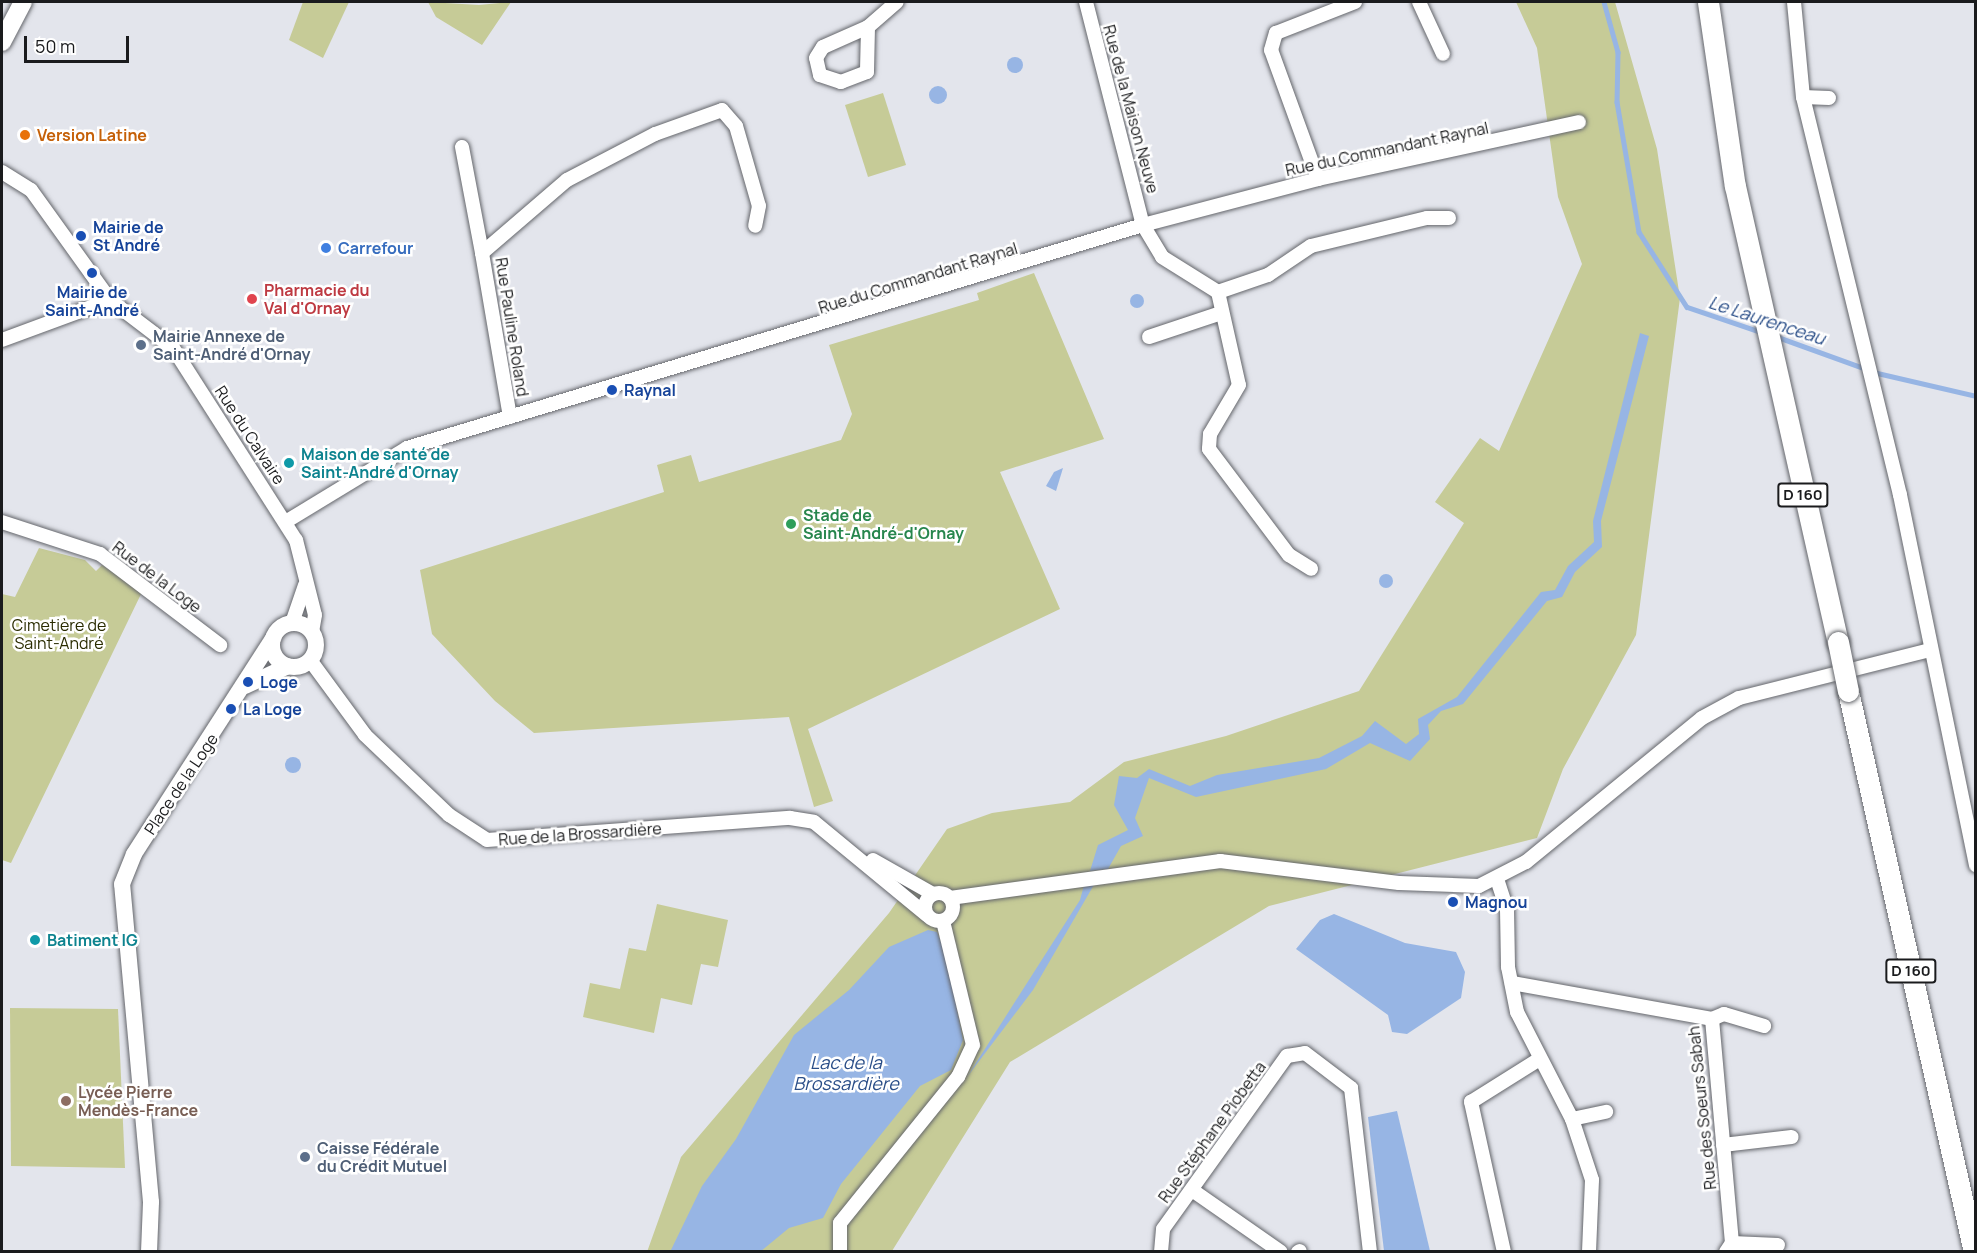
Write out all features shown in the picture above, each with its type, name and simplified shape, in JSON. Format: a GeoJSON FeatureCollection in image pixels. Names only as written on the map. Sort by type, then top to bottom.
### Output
{"type":"FeatureCollection","features":[{"type":"Feature","properties":{"kind":"main road"},"geometry":{"type":"LineString","coordinates":[[2,42],[23,2]]}},
{"type":"Feature","properties":{"kind":"main road","name":"D 160"},"geometry":{"type":"LineString","coordinates":[[1708,2],[1731,162],[1974,1251]]}},
{"type":"Feature","properties":{"kind":"street"},"geometry":{"type":"LineString","coordinates":[[868,27],[867,72],[842,82],[820,75],[816,58],[823,47],[868,27],[897,2]]}},
{"type":"Feature","properties":{"kind":"street","name":"Rue de la Maison Neuve"},"geometry":{"type":"LineString","coordinates":[[1086,2],[1143,225],[1162,257],[1218,292]]}},
{"type":"Feature","properties":{"kind":"street"},"geometry":{"type":"LineString","coordinates":[[1318,178],[1271,50],[1276,33],[1355,2]]}},
{"type":"Feature","properties":{"kind":"street"},"geometry":{"type":"LineString","coordinates":[[1419,2],[1443,54]]}},
{"type":"Feature","properties":{"kind":"street"},"geometry":{"type":"LineString","coordinates":[[1794,2],[1803,97],[1872,388],[1900,495],[1930,650],[1976,865]]}},
{"type":"Feature","properties":{"kind":"street"},"geometry":{"type":"LineString","coordinates":[[1803,97],[1829,98]]}},
{"type":"Feature","properties":{"kind":"street","name":"Rue Pauline Roland"},"geometry":{"type":"LineString","coordinates":[[510,417],[482,253],[567,180],[655,134],[722,110],[736,126],[759,206],[755,226]]}},
{"type":"Feature","properties":{"kind":"street","name":"Rue du Commandant Raynal"},"geometry":{"type":"LineString","coordinates":[[287,521],[407,448],[1143,225],[1318,178],[1579,123]]}},
{"type":"Feature","properties":{"kind":"street"},"geometry":{"type":"LineString","coordinates":[[462,147],[482,253]]}},
{"type":"Feature","properties":{"kind":"street","name":"Rue du Calvaire"},"geometry":{"type":"LineString","coordinates":[[2,172],[31,190],[110,300],[173,348],[287,521]]}},
{"type":"Feature","properties":{"kind":"street"},"geometry":{"type":"LineString","coordinates":[[1311,569],[1289,555],[1209,449],[1210,434],[1239,385],[1218,292],[1268,275],[1311,246],[1449,218]]}},
{"type":"Feature","properties":{"kind":"street"},"geometry":{"type":"LineString","coordinates":[[2,338],[110,300]]}},
{"type":"Feature","properties":{"kind":"street"},"geometry":{"type":"LineString","coordinates":[[1149,338],[1221,313]]}},
{"type":"Feature","properties":{"kind":"street"},"geometry":{"type":"LineString","coordinates":[[244,686],[288,666],[310,660],[316,646],[312,633],[315,615],[287,521]]}},
{"type":"Feature","properties":{"kind":"street","name":"Rue de la Loge"},"geometry":{"type":"LineString","coordinates":[[2,522],[100,554],[220,645]]}},
{"type":"Feature","properties":{"kind":"street"},"geometry":{"type":"LineString","coordinates":[[288,666],[276,658],[273,638],[292,623],[305,585]]}},
{"type":"Feature","properties":{"kind":"street"},"geometry":{"type":"LineString","coordinates":[[292,623],[312,633]]}},
{"type":"Feature","properties":{"kind":"street","name":"Place de la Loge"},"geometry":{"type":"LineString","coordinates":[[149,1251],[151,1202],[122,884],[134,854],[273,638]]}},
{"type":"Feature","properties":{"kind":"street"},"geometry":{"type":"LineString","coordinates":[[847,846],[933,894],[950,898],[1220,861],[1462,888],[1497,879],[1536,855],[1702,718],[1739,698],[1930,650]]}},
{"type":"Feature","properties":{"kind":"street","name":"Rue de la Brossardière"},"geometry":{"type":"LineString","coordinates":[[310,660],[365,735],[449,815],[487,840],[790,818],[814,822],[847,846]]}},
{"type":"Feature","properties":{"kind":"street"},"geometry":{"type":"LineString","coordinates":[[847,846],[927,915],[943,921]]}},
{"type":"Feature","properties":{"kind":"street"},"geometry":{"type":"LineString","coordinates":[[1497,879],[1507,909],[1512,983],[1538,1060],[1572,1119],[1592,1180],[1589,1251]]}},
{"type":"Feature","properties":{"kind":"street"},"geometry":{"type":"LineString","coordinates":[[927,915],[925,903],[933,894]]}},
{"type":"Feature","properties":{"kind":"street"},"geometry":{"type":"LineString","coordinates":[[943,921],[952,911],[950,898]]}},
{"type":"Feature","properties":{"kind":"street"},"geometry":{"type":"LineString","coordinates":[[840,1251],[840,1223],[958,1077],[974,1045],[943,921]]}},
{"type":"Feature","properties":{"kind":"street","name":"Rue des Soeurs Sabah"},"geometry":{"type":"LineString","coordinates":[[1512,983],[1712,1019],[1729,1247]]}},
{"type":"Feature","properties":{"kind":"street"},"geometry":{"type":"LineString","coordinates":[[1712,1019],[1724,1014],[1764,1026]]}},
{"type":"Feature","properties":{"kind":"street","name":"Rue Stéphane Piobetta"},"geometry":{"type":"LineString","coordinates":[[1161,1251],[1163,1229],[1287,1056],[1305,1053],[1351,1088],[1370,1251]]}},
{"type":"Feature","properties":{"kind":"street"},"geometry":{"type":"LineString","coordinates":[[1504,1251],[1471,1102],[1538,1060]]}},
{"type":"Feature","properties":{"kind":"street"},"geometry":{"type":"LineString","coordinates":[[1572,1119],[1606,1112]]}},
{"type":"Feature","properties":{"kind":"street"},"geometry":{"type":"LineString","coordinates":[[1723,1145],[1792,1137]]}},
{"type":"Feature","properties":{"kind":"street"},"geometry":{"type":"LineString","coordinates":[[1192,1190],[1281,1251]]}},
{"type":"Feature","properties":{"kind":"street"},"geometry":{"type":"LineString","coordinates":[[1729,1247],[1778,1245]]}},
{"type":"Feature","properties":{"kind":"green space"},"geometry":{"type":"Polygon","coordinates":[[[303,2],[349,2],[323,58],[289,40],[303,2]]]}},
{"type":"Feature","properties":{"kind":"green space"},"geometry":{"type":"Polygon","coordinates":[[[428,2],[479,5],[511,2],[482,45],[436,17],[428,2]]]}},
{"type":"Feature","properties":{"kind":"green space"},"geometry":{"type":"Polygon","coordinates":[[[1516,2],[1615,2],[1657,149],[1680,298],[1636,635],[1563,769],[1537,838],[1269,906],[1010,1062],[892,1251],[647,1252],[681,1157],[889,913],[947,829],[992,813],[1070,802],[1124,762],[1226,736],[1359,691],[1464,523],[1435,502],[1480,438],[1499,451],[1582,264],[1558,197],[1537,48],[1516,2]]]}},
{"type":"Feature","properties":{"kind":"green space"},"geometry":{"type":"Polygon","coordinates":[[[883,93],[906,165],[868,177],[845,105],[883,93]]]}},
{"type":"Feature","properties":{"kind":"green space","name":"Stade de Saint-André-d'Ornay"},"geometry":{"type":"Polygon","coordinates":[[[1034,273],[1104,439],[1000,472],[1060,609],[808,729],[833,801],[814,807],[789,717],[534,733],[495,701],[432,634],[420,570],[664,492],[657,465],[691,455],[699,482],[841,440],[852,414],[829,345],[979,300],[977,293],[1034,273]]]}},
{"type":"Feature","properties":{"kind":"green space","name":"Cimetière de Saint-André"},"geometry":{"type":"Polygon","coordinates":[[[39,548],[85,560],[96,571],[102,565],[142,592],[11,863],[2,860],[2,594],[15,597],[39,548]]]}},
{"type":"Feature","properties":{"kind":"green space"},"geometry":{"type":"Polygon","coordinates":[[[657,904],[728,920],[718,967],[701,964],[692,1005],[661,998],[654,1033],[583,1017],[590,983],[620,989],[629,948],[646,951],[657,904]]]}},
{"type":"Feature","properties":{"kind":"green space"},"geometry":{"type":"Polygon","coordinates":[[[10,1008],[118,1009],[125,1168],[11,1166],[10,1008]]]}},
{"type":"Feature","properties":{"kind":"water"},"geometry":{"type":"Polygon","coordinates":[[[1015,57],[1023,65],[1015,73],[1007,65],[1015,57]]]}},
{"type":"Feature","properties":{"kind":"water"},"geometry":{"type":"Polygon","coordinates":[[[938,86],[944,89],[947,95],[944,101],[938,104],[932,101],[929,95],[932,89],[938,86]]]}},
{"type":"Feature","properties":{"kind":"water"},"geometry":{"type":"Polygon","coordinates":[[[1137,294],[1142,296],[1144,301],[1142,306],[1137,308],[1132,306],[1130,301],[1132,296],[1137,294]]]}},
{"type":"Feature","properties":{"kind":"water"},"geometry":{"type":"Polygon","coordinates":[[[1640,333],[1649,336],[1601,521],[1602,547],[1575,572],[1562,597],[1547,601],[1463,704],[1441,711],[1428,725],[1430,739],[1410,761],[1370,743],[1326,769],[1196,797],[1149,778],[1135,818],[1143,836],[1121,846],[1108,869],[1090,871],[1098,845],[1128,830],[1114,805],[1119,776],[1137,778],[1149,769],[1190,786],[1217,775],[1319,758],[1362,736],[1375,721],[1406,744],[1419,734],[1418,719],[1457,697],[1541,592],[1555,590],[1568,566],[1594,542],[1593,521],[1640,333]]]}},
{"type":"Feature","properties":{"kind":"water"},"geometry":{"type":"Polygon","coordinates":[[[1063,468],[1056,491],[1046,486],[1054,472],[1063,468]]]}},
{"type":"Feature","properties":{"kind":"water"},"geometry":{"type":"Polygon","coordinates":[[[1386,574],[1391,576],[1393,581],[1391,586],[1386,588],[1381,586],[1379,581],[1381,576],[1386,574]]]}},
{"type":"Feature","properties":{"kind":"water"},"geometry":{"type":"Polygon","coordinates":[[[290,757],[296,757],[301,765],[299,771],[290,773],[285,768],[285,762],[290,757]]]}},
{"type":"Feature","properties":{"kind":"water"},"geometry":{"type":"Polygon","coordinates":[[[1095,883],[1033,990],[967,1077],[1080,900],[1084,885],[1095,883]]]}},
{"type":"Feature","properties":{"kind":"water"},"geometry":{"type":"Polygon","coordinates":[[[1334,914],[1405,943],[1456,952],[1465,972],[1461,998],[1407,1034],[1392,1032],[1388,1015],[1296,949],[1320,920],[1334,914]]]}},
{"type":"Feature","properties":{"kind":"water","name":"Lac de la Brossardière"},"geometry":{"type":"Polygon","coordinates":[[[928,930],[937,932],[946,954],[963,1040],[951,1070],[920,1086],[841,1184],[823,1218],[789,1228],[761,1251],[670,1252],[702,1186],[736,1139],[794,1035],[849,990],[889,947],[928,930]]]}},
{"type":"Feature","properties":{"kind":"water"},"geometry":{"type":"Polygon","coordinates":[[[1397,1111],[1430,1251],[1384,1251],[1368,1117],[1397,1111]]]}},
{"type":"Feature","properties":{"kind":"waterway","name":"Le Laurenceau"},"geometry":{"type":"LineString","coordinates":[[1604,2],[1618,52],[1617,102],[1639,232],[1687,307],[1761,332]]}},
{"type":"Feature","properties":{"kind":"waterway","name":"Le Laurenceau"},"geometry":{"type":"LineString","coordinates":[[1775,336],[1866,369]]}},
{"type":"Feature","properties":{"kind":"waterway","name":"Le Laurenceau"},"geometry":{"type":"LineString","coordinates":[[1873,372],[1976,396]]}},
{"type":"Feature","properties":{"kind":"place","name":"Version Latine"},"geometry":{"type":"Point","coordinates":[25,135]}},
{"type":"Feature","properties":{"kind":"place","name":"Mairie de St André"},"geometry":{"type":"Point","coordinates":[81,236]}},
{"type":"Feature","properties":{"kind":"place","name":"Carrefour"},"geometry":{"type":"Point","coordinates":[326,248]}},
{"type":"Feature","properties":{"kind":"place","name":"Mairie de Saint-André"},"geometry":{"type":"Point","coordinates":[92,273]}},
{"type":"Feature","properties":{"kind":"place","name":"Pharmacie du Val d'Ornay"},"geometry":{"type":"Point","coordinates":[252,299]}},
{"type":"Feature","properties":{"kind":"place","name":"Mairie Annexe de Saint-André d'Ornay"},"geometry":{"type":"Point","coordinates":[141,345]}},
{"type":"Feature","properties":{"kind":"place","name":"Raynal"},"geometry":{"type":"Point","coordinates":[612,390]}},
{"type":"Feature","properties":{"kind":"place","name":"Maison de santé de Saint-André d'Ornay"},"geometry":{"type":"Point","coordinates":[289,463]}},
{"type":"Feature","properties":{"kind":"place","name":"Stade de Saint-André-d'Ornay"},"geometry":{"type":"Point","coordinates":[791,524]}},
{"type":"Feature","properties":{"kind":"place","name":"Loge"},"geometry":{"type":"Point","coordinates":[248,682]}},
{"type":"Feature","properties":{"kind":"place","name":"La Loge"},"geometry":{"type":"Point","coordinates":[231,709]}},
{"type":"Feature","properties":{"kind":"place","name":"Magnou"},"geometry":{"type":"Point","coordinates":[1453,902]}},
{"type":"Feature","properties":{"kind":"place","name":"Batiment IG"},"geometry":{"type":"Point","coordinates":[35,940]}},
{"type":"Feature","properties":{"kind":"place","name":"Lycée Pierre Mendès-France"},"geometry":{"type":"Point","coordinates":[66,1101]}},
{"type":"Feature","properties":{"kind":"place","name":"Caisse Fédérale du Crédit Mutuel"},"geometry":{"type":"Point","coordinates":[305,1157]}}]}
